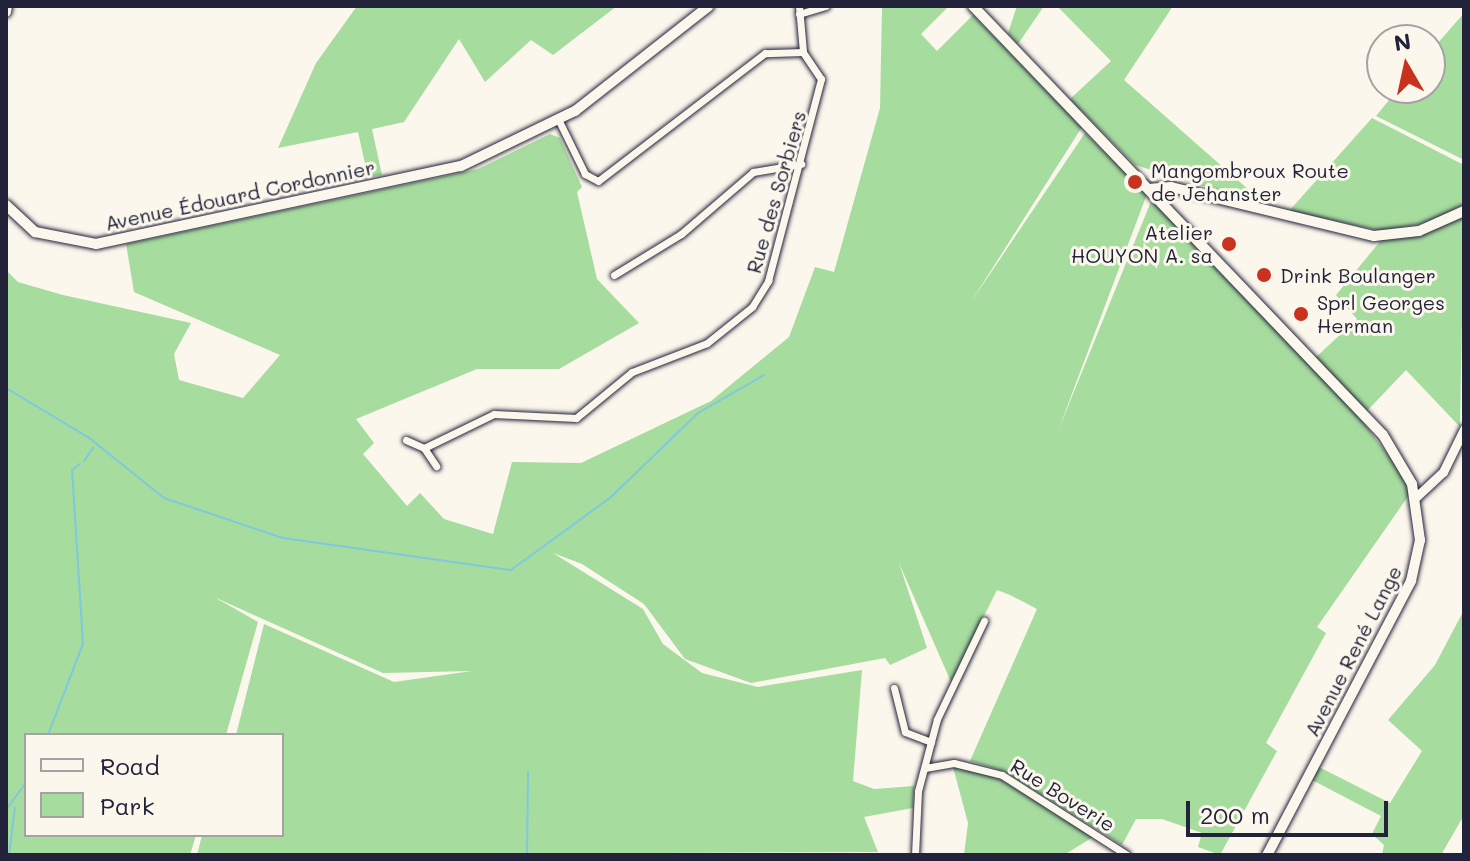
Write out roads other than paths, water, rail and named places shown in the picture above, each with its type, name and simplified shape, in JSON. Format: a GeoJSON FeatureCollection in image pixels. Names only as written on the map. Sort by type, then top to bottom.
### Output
{"type":"FeatureCollection","features":[{"type":"Feature","properties":{"kind":"main road"},"geometry":{"type":"LineString","coordinates":[[6,12],[7,6]]}},
{"type":"Feature","properties":{"kind":"main road","name":"Avenue Édouard Cordonnier"},"geometry":{"type":"LineString","coordinates":[[6,205],[35,232],[96,244],[444,170],[559,121],[709,6]]}},
{"type":"Feature","properties":{"kind":"main road","name":"Avenue René Lange"},"geometry":{"type":"LineString","coordinates":[[973,6],[1388,440],[1416,497],[1420,545],[1411,581],[1267,855]]}},
{"type":"Feature","properties":{"kind":"main road"},"geometry":{"type":"LineString","coordinates":[[1149,189],[1171,187],[1378,237],[1419,231],[1464,211]]}},
{"type":"Feature","properties":{"kind":"street","name":"Rue des Sorbiers"},"geometry":{"type":"LineString","coordinates":[[424,448],[494,414],[576,418],[645,363],[721,334],[765,290],[821,86],[803,52],[799,10],[826,6]]}},
{"type":"Feature","properties":{"kind":"street"},"geometry":{"type":"LineString","coordinates":[[559,121],[585,174],[607,179],[765,53],[803,52]]}},
{"type":"Feature","properties":{"kind":"street"},"geometry":{"type":"LineString","coordinates":[[614,275],[681,234],[753,172],[801,164]]}},
{"type":"Feature","properties":{"kind":"street"},"geometry":{"type":"LineString","coordinates":[[1416,497],[1440,476],[1464,429]]}},
{"type":"Feature","properties":{"kind":"street"},"geometry":{"type":"LineString","coordinates":[[406,440],[424,448],[436,466]]}},
{"type":"Feature","properties":{"kind":"street"},"geometry":{"type":"LineString","coordinates":[[915,855],[931,742],[984,621]]}},
{"type":"Feature","properties":{"kind":"street"},"geometry":{"type":"LineString","coordinates":[[894,688],[905,732],[931,742]]}},
{"type":"Feature","properties":{"kind":"street","name":"Rue Boverie"},"geometry":{"type":"LineString","coordinates":[[925,768],[954,763],[1002,775],[1127,855]]}},
{"type":"Feature","properties":{"kind":"waterway"},"geometry":{"type":"LineString","coordinates":[[6,388],[88,437],[164,498],[283,538],[511,570],[611,497],[698,413],[764,375]]}},
{"type":"Feature","properties":{"kind":"waterway"},"geometry":{"type":"LineString","coordinates":[[84,461],[93,448]]}},
{"type":"Feature","properties":{"kind":"waterway"},"geometry":{"type":"LineString","coordinates":[[49,733],[83,644],[72,470],[80,464]]}},
{"type":"Feature","properties":{"kind":"waterway"},"geometry":{"type":"LineString","coordinates":[[527,855],[528,772]]}},
{"type":"Feature","properties":{"kind":"waterway"},"geometry":{"type":"LineString","coordinates":[[6,810],[24,785]]}},
{"type":"Feature","properties":{"kind":"waterway"},"geometry":{"type":"LineString","coordinates":[[9,855],[15,807]]}},
{"type":"Feature","properties":{"kind":"place","name":"Mangombroux Route de Jehanster"},"geometry":{"type":"Point","coordinates":[1135,182]}},
{"type":"Feature","properties":{"kind":"place","name":"Atelier HOUYON A. sa"},"geometry":{"type":"Point","coordinates":[1229,244]}},
{"type":"Feature","properties":{"kind":"place","name":"Drink Boulanger"},"geometry":{"type":"Point","coordinates":[1264,275]}},
{"type":"Feature","properties":{"kind":"place","name":"Sprl Georges Herman"},"geometry":{"type":"Point","coordinates":[1301,314]}}]}
